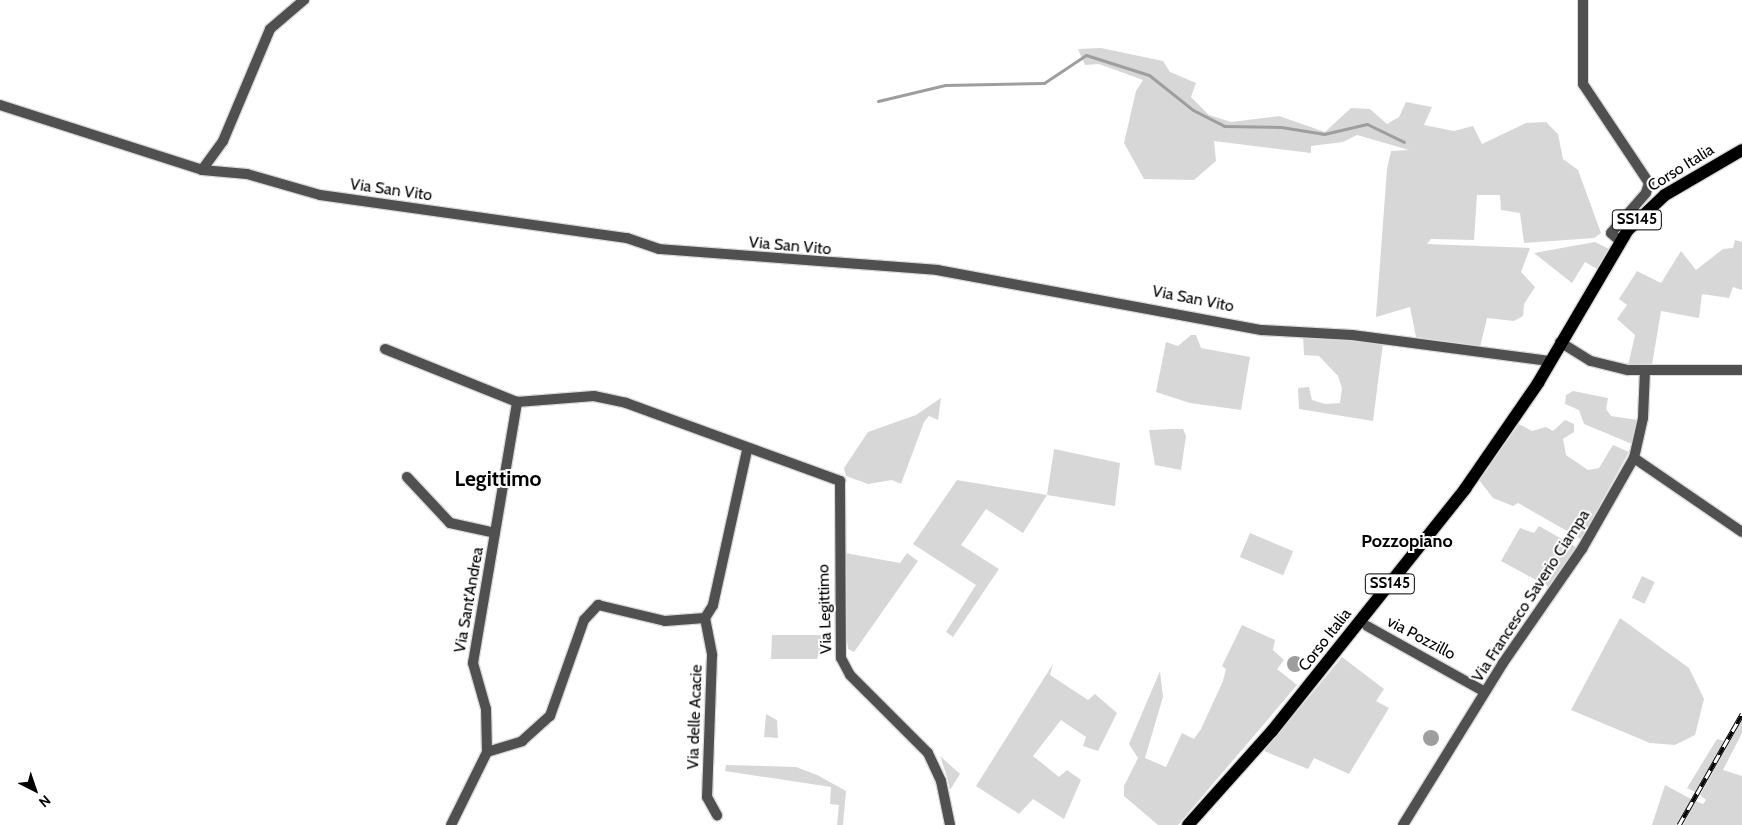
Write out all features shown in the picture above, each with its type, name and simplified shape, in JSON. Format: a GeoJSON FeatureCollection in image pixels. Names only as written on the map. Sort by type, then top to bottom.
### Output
{"type":"FeatureCollection","features":[{"type":"Feature","properties":{"kind":"main road","name":"Corso Italia"},"geometry":{"type":"LineString","coordinates":[[1188,825],[1272,731],[1437,526],[1521,408],[1620,241],[1658,200],[1742,150]]}},
{"type":"Feature","properties":{"kind":"street"},"geometry":{"type":"LineString","coordinates":[[202,170],[223,141],[270,29],[304,0]]}},
{"type":"Feature","properties":{"kind":"street"},"geometry":{"type":"LineString","coordinates":[[1583,0],[1584,84],[1649,183],[1646,193],[1611,233],[1620,241]]}},
{"type":"Feature","properties":{"kind":"street","name":"Via San Vito"},"geometry":{"type":"LineString","coordinates":[[0,105],[202,170],[247,174],[320,195],[627,238],[659,249],[937,270],[1262,330],[1352,335],[1549,360]]}},
{"type":"Feature","properties":{"kind":"street"},"geometry":{"type":"LineString","coordinates":[[1560,342],[1591,361],[1645,370],[1742,370]]}},
{"type":"Feature","properties":{"kind":"street"},"geometry":{"type":"LineString","coordinates":[[385,349],[518,402],[602,398],[643,408],[748,450],[712,606],[705,618],[665,621],[598,605],[584,620],[550,716],[522,741],[487,752]]}},
{"type":"Feature","properties":{"kind":"street","name":"Via Francesco Saverio Ciampa"},"geometry":{"type":"LineString","coordinates":[[1403,825],[1527,627],[1582,549],[1634,458],[1643,418],[1645,370]]}},
{"type":"Feature","properties":{"kind":"street","name":"Via Sant'Andrea"},"geometry":{"type":"LineString","coordinates":[[451,825],[487,752],[486,709],[474,663],[518,402]]}},
{"type":"Feature","properties":{"kind":"street","name":"Via Legittimo"},"geometry":{"type":"LineString","coordinates":[[748,450],[840,481],[841,658],[850,675],[928,753],[941,781],[950,825]]}},
{"type":"Feature","properties":{"kind":"street"},"geometry":{"type":"LineString","coordinates":[[1634,458],[1742,532]]}},
{"type":"Feature","properties":{"kind":"street"},"geometry":{"type":"LineString","coordinates":[[407,477],[450,523],[495,533]]}},
{"type":"Feature","properties":{"kind":"street","name":"Via delle Acacie"},"geometry":{"type":"LineString","coordinates":[[705,618],[712,655],[707,797],[717,814]]}},
{"type":"Feature","properties":{"kind":"street","name":"via Pozzillo"},"geometry":{"type":"LineString","coordinates":[[1367,626],[1485,692]]}},
{"type":"Feature","properties":{"kind":"shaded area"},"geometry":{"type":"Polygon","coordinates":[[[1101,48],[1163,61],[1170,72],[1196,83],[1191,97],[1209,115],[1231,122],[1279,116],[1325,132],[1351,108],[1370,109],[1387,124],[1399,117],[1406,102],[1432,107],[1424,125],[1454,131],[1473,126],[1482,144],[1526,123],[1546,122],[1558,134],[1563,159],[1578,170],[1601,233],[1594,238],[1524,243],[1520,213],[1501,210],[1500,195],[1477,195],[1474,240],[1431,239],[1427,244],[1530,248],[1521,272],[1535,287],[1524,304],[1523,316],[1514,321],[1487,318],[1480,347],[1416,337],[1410,307],[1376,317],[1387,169],[1391,151],[1409,150],[1357,135],[1343,142],[1311,146],[1311,153],[1214,141],[1216,161],[1194,180],[1144,179],[1124,143],[1136,91],[1143,80],[1099,64],[1085,65],[1078,49],[1101,48]]]}},
{"type":"Feature","properties":{"kind":"shaded area"},"geometry":{"type":"Polygon","coordinates":[[[1735,240],[1742,242],[1742,290],[1733,287],[1729,298],[1702,294],[1699,318],[1661,311],[1652,365],[1628,366],[1635,335],[1617,319],[1627,305],[1619,299],[1637,271],[1661,283],[1681,251],[1696,270],[1723,249],[1733,248],[1735,240]]]}},
{"type":"Feature","properties":{"kind":"shaded area"},"geometry":{"type":"Polygon","coordinates":[[[1595,242],[1609,249],[1597,269],[1585,262],[1572,283],[1534,253],[1595,242]]]}},
{"type":"Feature","properties":{"kind":"shaded area"},"geometry":{"type":"Polygon","coordinates":[[[1191,335],[1196,335],[1201,348],[1250,357],[1241,410],[1190,403],[1156,392],[1166,342],[1178,346],[1191,335]]]}},
{"type":"Feature","properties":{"kind":"shaded area"},"geometry":{"type":"Polygon","coordinates":[[[1303,336],[1383,343],[1373,421],[1299,409],[1298,388],[1309,387],[1312,400],[1325,404],[1340,403],[1342,388],[1338,376],[1319,356],[1304,355],[1303,336]]]}},
{"type":"Feature","properties":{"kind":"shaded area"},"geometry":{"type":"Polygon","coordinates":[[[1573,391],[1608,398],[1606,409],[1611,416],[1638,420],[1632,444],[1584,424],[1579,410],[1565,404],[1566,395],[1573,391]]]}},
{"type":"Feature","properties":{"kind":"shaded area"},"geometry":{"type":"Polygon","coordinates":[[[941,398],[938,420],[929,416],[924,422],[901,484],[892,480],[868,484],[846,476],[844,468],[868,432],[916,415],[941,398]]]}},
{"type":"Feature","properties":{"kind":"shaded area"},"geometry":{"type":"Polygon","coordinates":[[[1565,420],[1574,424],[1574,432],[1563,439],[1566,455],[1588,470],[1599,468],[1613,445],[1629,452],[1581,539],[1518,503],[1513,506],[1493,498],[1479,480],[1519,424],[1532,431],[1546,427],[1553,431],[1565,420]]]}},
{"type":"Feature","properties":{"kind":"shaded area"},"geometry":{"type":"Polygon","coordinates":[[[1183,429],[1186,436],[1181,470],[1155,465],[1149,430],[1183,429]]]}},
{"type":"Feature","properties":{"kind":"shaded area"},"geometry":{"type":"Polygon","coordinates":[[[1054,449],[1120,463],[1115,506],[1047,495],[1054,449]]]}},
{"type":"Feature","properties":{"kind":"shaded area"},"geometry":{"type":"Polygon","coordinates":[[[957,480],[1047,495],[1023,533],[986,509],[961,545],[999,569],[953,637],[946,632],[976,585],[913,544],[957,480]]]}},
{"type":"Feature","properties":{"kind":"shaded area"},"geometry":{"type":"Polygon","coordinates":[[[1539,526],[1576,547],[1549,587],[1501,561],[1520,528],[1534,533],[1539,526]]]}},
{"type":"Feature","properties":{"kind":"shaded area"},"geometry":{"type":"Polygon","coordinates":[[[1250,533],[1293,551],[1283,575],[1240,557],[1250,533]]]}},
{"type":"Feature","properties":{"kind":"shaded area"},"geometry":{"type":"Polygon","coordinates":[[[845,553],[900,563],[907,553],[918,561],[854,652],[848,649],[845,623],[845,553]]]}},
{"type":"Feature","properties":{"kind":"shaded area"},"geometry":{"type":"Polygon","coordinates":[[[1642,576],[1655,582],[1645,604],[1632,598],[1642,576]]]}},
{"type":"Feature","properties":{"kind":"shaded area"},"geometry":{"type":"Polygon","coordinates":[[[1620,618],[1689,668],[1704,699],[1695,735],[1675,745],[1650,743],[1571,710],[1620,618]]]}},
{"type":"Feature","properties":{"kind":"shaded area"},"geometry":{"type":"Polygon","coordinates":[[[1242,625],[1275,640],[1273,650],[1284,660],[1277,669],[1297,685],[1178,825],[1158,825],[1124,796],[1124,786],[1138,758],[1129,744],[1160,671],[1163,697],[1145,758],[1166,767],[1182,733],[1194,739],[1201,729],[1223,681],[1226,669],[1222,666],[1242,625]]]}},
{"type":"Feature","properties":{"kind":"shaded area"},"geometry":{"type":"Polygon","coordinates":[[[772,635],[825,635],[817,659],[771,659],[772,635]]]}},
{"type":"Feature","properties":{"kind":"shaded area"},"geometry":{"type":"Polygon","coordinates":[[[1292,656],[1298,656],[1303,661],[1301,670],[1292,672],[1287,667],[1287,661],[1292,656]]]}},
{"type":"Feature","properties":{"kind":"shaded area"},"geometry":{"type":"Polygon","coordinates":[[[1342,657],[1384,689],[1376,701],[1389,708],[1349,774],[1314,758],[1308,769],[1264,751],[1342,657]]]}},
{"type":"Feature","properties":{"kind":"shaded area"},"geometry":{"type":"Polygon","coordinates":[[[1053,664],[1050,675],[1088,700],[1095,694],[1117,713],[1098,751],[1083,746],[1086,737],[1061,720],[1033,756],[1059,777],[1067,770],[1081,780],[1064,819],[1033,799],[1019,814],[976,786],[1053,664]]]}},
{"type":"Feature","properties":{"kind":"shaded area"},"geometry":{"type":"Polygon","coordinates":[[[766,714],[777,720],[778,738],[764,737],[766,714]]]}},
{"type":"Feature","properties":{"kind":"shaded area"},"geometry":{"type":"Polygon","coordinates":[[[1742,720],[1742,733],[1723,770],[1742,776],[1742,825],[1683,825],[1696,801],[1703,804],[1706,800],[1700,795],[1742,720]]]}},
{"type":"Feature","properties":{"kind":"shaded area"},"geometry":{"type":"Polygon","coordinates":[[[1431,730],[1439,738],[1431,746],[1423,738],[1431,730]]]}},
{"type":"Feature","properties":{"kind":"shaded area"},"geometry":{"type":"Polygon","coordinates":[[[1717,739],[1724,741],[1695,792],[1687,788],[1717,739]]]}},
{"type":"Feature","properties":{"kind":"shaded area"},"geometry":{"type":"Polygon","coordinates":[[[940,756],[960,774],[950,790],[947,777],[940,756]]]}},
{"type":"Feature","properties":{"kind":"shaded area"},"geometry":{"type":"Polygon","coordinates":[[[726,765],[796,767],[817,775],[846,791],[843,825],[837,825],[839,805],[830,804],[831,787],[725,771],[726,765]]]}},
{"type":"Feature","properties":{"kind":"shaded area"},"geometry":{"type":"Polygon","coordinates":[[[1665,785],[1691,799],[1676,825],[1652,825],[1665,785]]]}},
{"type":"Feature","properties":{"kind":"waterway"},"geometry":{"type":"LineString","coordinates":[[878,101],[945,85],[1044,83],[1086,55],[1149,75],[1193,110],[1224,126],[1281,127],[1324,134],[1367,124],[1404,142]]}},
{"type":"Feature","properties":{"kind":"railway"},"geometry":{"type":"LineString","coordinates":[[1679,825],[1742,714]]}},
{"type":"Feature","properties":{"kind":"district","name":"Legittimo"},"geometry":{"type":"Point","coordinates":[498,479]}},
{"type":"Feature","properties":{"kind":"district","name":"Pozzopiano"},"geometry":{"type":"Point","coordinates":[1407,541]}}]}
